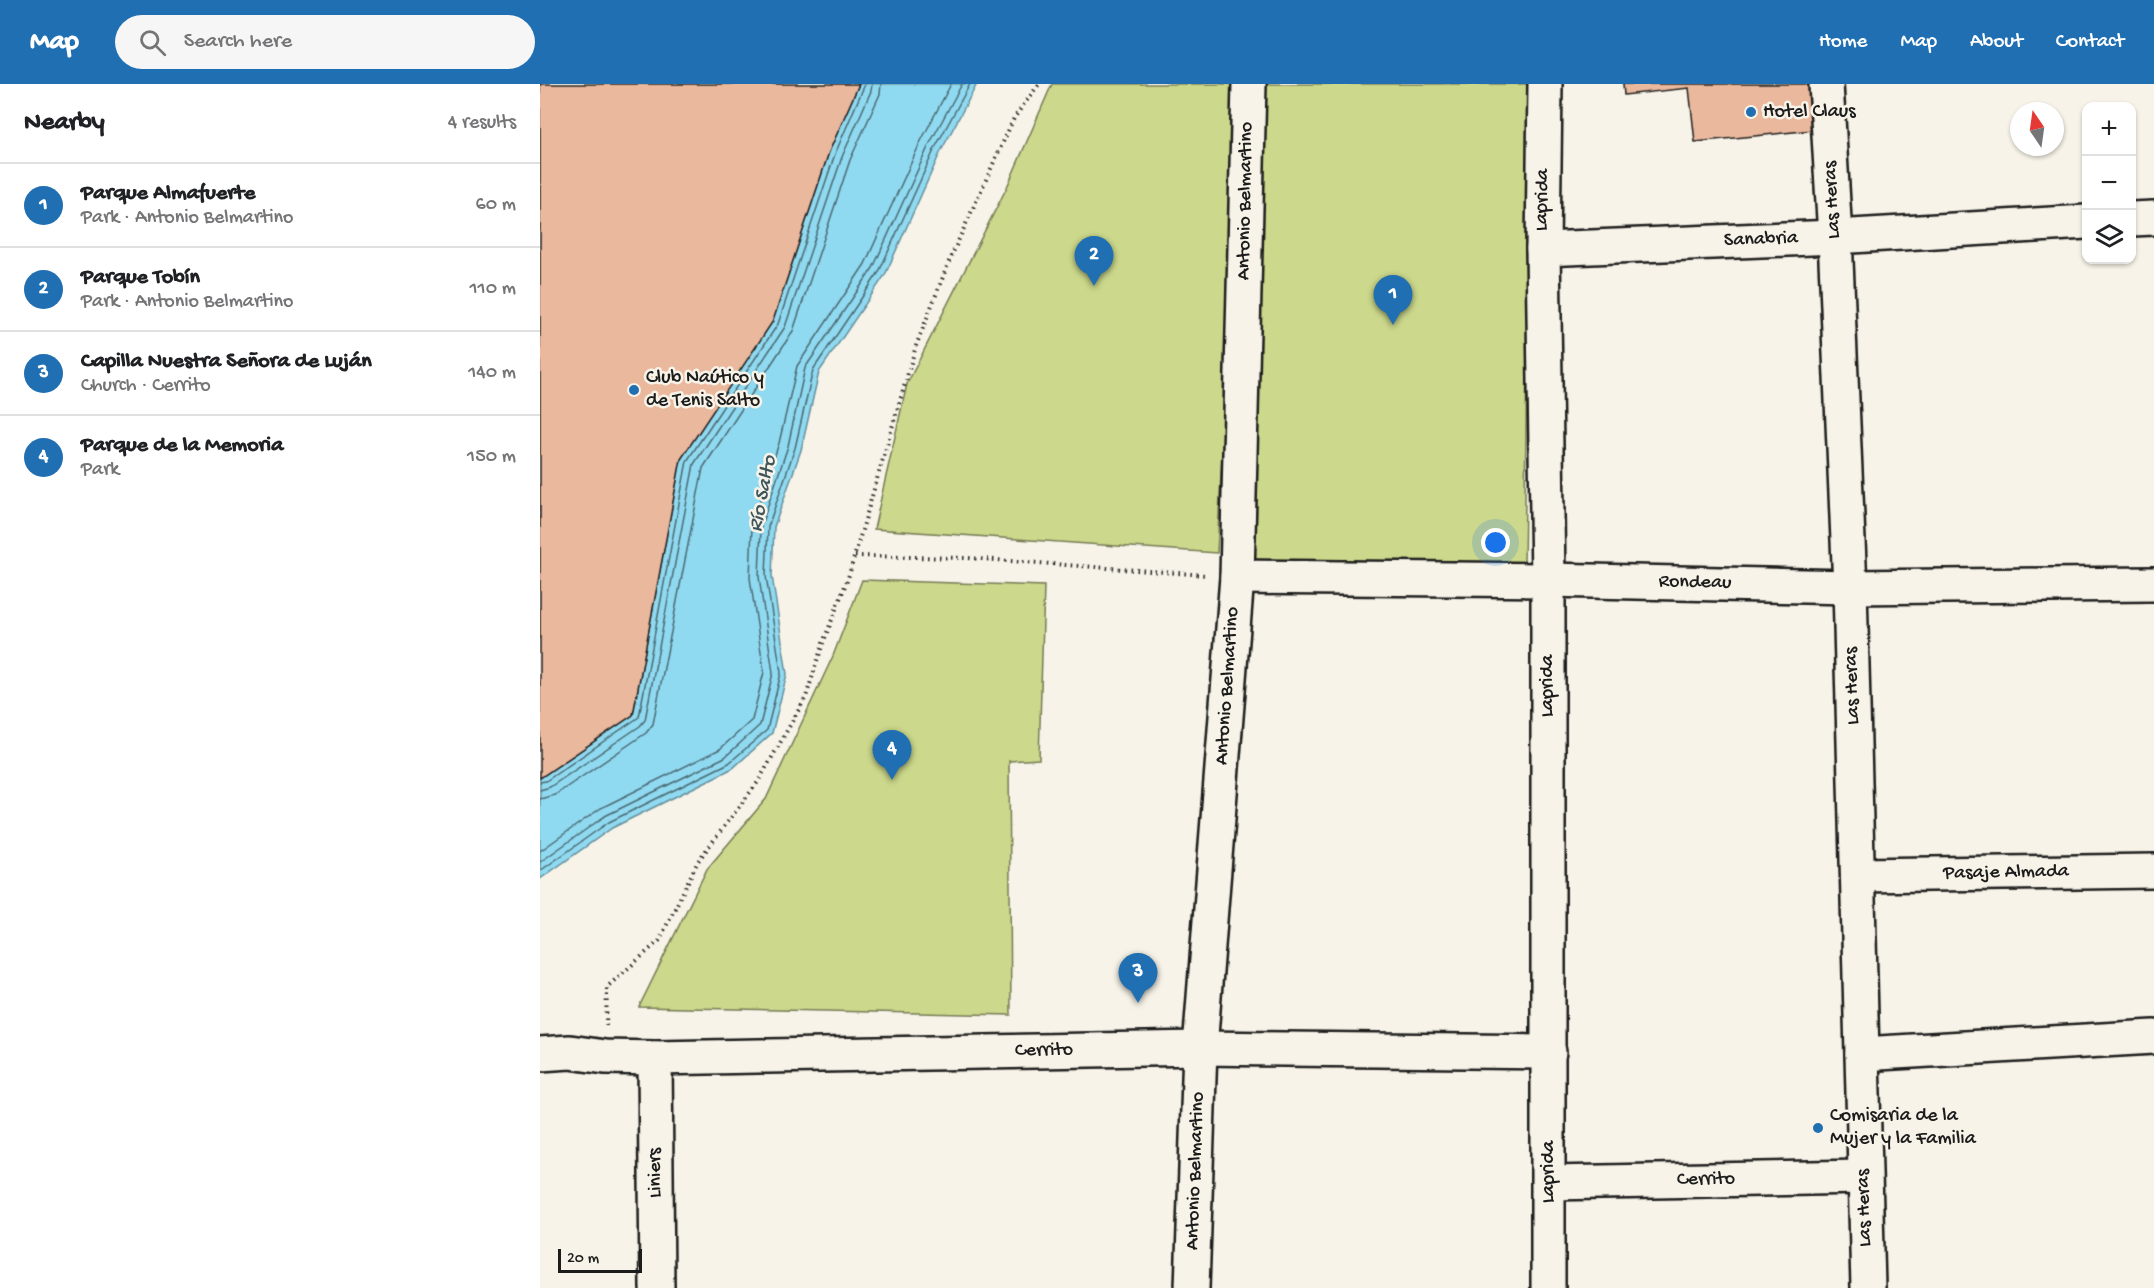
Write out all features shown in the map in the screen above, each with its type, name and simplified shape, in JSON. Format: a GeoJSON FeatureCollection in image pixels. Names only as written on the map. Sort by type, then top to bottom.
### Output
{"type":"FeatureCollection","features":[{"type":"Feature","properties":{"kind":"street","name":"Antonio Belmartino"},"geometry":{"type":"LineString","coordinates":[[1192,1288],[1200,1048],[1237,577],[1249,84]]}},
{"type":"Feature","properties":{"kind":"street","name":"Laprida"},"geometry":{"type":"LineString","coordinates":[[1545,84],[1543,249],[1548,580],[1548,1288]]}},
{"type":"Feature","properties":{"kind":"street","name":"Las Heras"},"geometry":{"type":"LineString","coordinates":[[1826,84],[1850,587],[1863,1177],[1868,1288]]}},
{"type":"Feature","properties":{"kind":"street"},"geometry":{"type":"LineString","coordinates":[[2136,219],[2154,218]]}},
{"type":"Feature","properties":{"kind":"street","name":"Sanabria"},"geometry":{"type":"LineString","coordinates":[[1543,249],[1835,237],[2082,222]]}},
{"type":"Feature","properties":{"kind":"street","name":"Rondeau"},"geometry":{"type":"LineString","coordinates":[[1237,577],[1548,580],[1850,587],[2154,584]]}},
{"type":"Feature","properties":{"kind":"street","name":"Pasaje Almada"},"geometry":{"type":"LineString","coordinates":[[1858,875],[2154,871]]}},
{"type":"Feature","properties":{"kind":"street"},"geometry":{"type":"LineString","coordinates":[[1862,1054],[2154,1037]]}},
{"type":"Feature","properties":{"kind":"street","name":"Cerrito"},"geometry":{"type":"LineString","coordinates":[[540,1054],[570,1053],[605,1057],[655,1058],[1200,1048],[1549,1052]]}},
{"type":"Feature","properties":{"kind":"street","name":"Liniers"},"geometry":{"type":"LineString","coordinates":[[655,1058],[657,1288]]}},
{"type":"Feature","properties":{"kind":"street","name":"Cerrito"},"geometry":{"type":"LineString","coordinates":[[1549,1183],[1863,1177]]}},
{"type":"Feature","properties":{"kind":"path"},"geometry":{"type":"LineString","coordinates":[[605,1057],[607,987],[659,941],[698,861],[758,782],[806,697],[855,556],[920,335],[950,259],[1014,118],[1039,84]]}},
{"type":"Feature","properties":{"kind":"path"},"geometry":{"type":"LineString","coordinates":[[855,556],[968,558],[1237,577]]}},
{"type":"Feature","properties":{"kind":"green space"},"geometry":{"type":"Polygon","coordinates":[[[1052,84],[1241,84],[1217,553],[874,529],[907,384],[1007,187],[1052,84]]]}},
{"type":"Feature","properties":{"kind":"green space"},"geometry":{"type":"Polygon","coordinates":[[[1261,84],[1531,84],[1524,567],[1255,566],[1261,84]]]}},
{"type":"Feature","properties":{"kind":"green space"},"geometry":{"type":"Polygon","coordinates":[[[862,580],[1044,586],[1039,759],[1009,761],[1011,1015],[639,1007],[707,869],[766,799],[833,656],[862,580]]]}},
{"type":"Feature","properties":{"kind":"water","name":"Río Salto"},"geometry":{"type":"Polygon","coordinates":[[[859,84],[977,84],[941,151],[885,275],[819,372],[801,450],[774,527],[772,576],[787,674],[772,733],[733,768],[612,828],[540,879],[540,778],[633,715],[681,459],[773,321],[829,152],[859,84]]]}},
{"type":"Feature","properties":{"kind":"building","name":"Club Naútico y de Tenis Salto"},"geometry":{"type":"Polygon","coordinates":[[[540,84],[859,84],[829,152],[773,321],[681,459],[633,715],[540,778],[540,84]]]}},
{"type":"Feature","properties":{"kind":"building","name":"Hotel Claus"},"geometry":{"type":"Polygon","coordinates":[[[1623,84],[1808,84],[1813,130],[1695,142],[1689,88],[1624,95],[1623,84]]]}},
{"type":"Feature","properties":{"kind":"place","name":"Hotel Claus"},"geometry":{"type":"Point","coordinates":[1751,112]}},
{"type":"Feature","properties":{"kind":"place","name":"Parque Tobín"},"geometry":{"type":"Point","coordinates":[1094,286]}},
{"type":"Feature","properties":{"kind":"place","name":"Parque Almafuerte"},"geometry":{"type":"Point","coordinates":[1393,325]}},
{"type":"Feature","properties":{"kind":"place","name":"Club Naútico y de Tenis Salto"},"geometry":{"type":"Point","coordinates":[634,390]}},
{"type":"Feature","properties":{"kind":"place","name":"Parque de la Memoria"},"geometry":{"type":"Point","coordinates":[892,780]}},
{"type":"Feature","properties":{"kind":"place","name":"Capilla Nuestra Señora de Luján"},"geometry":{"type":"Point","coordinates":[1138,1003]}},
{"type":"Feature","properties":{"kind":"place","name":"Comisaria de la Mujer y la Familia"},"geometry":{"type":"Point","coordinates":[1818,1128]}}]}
